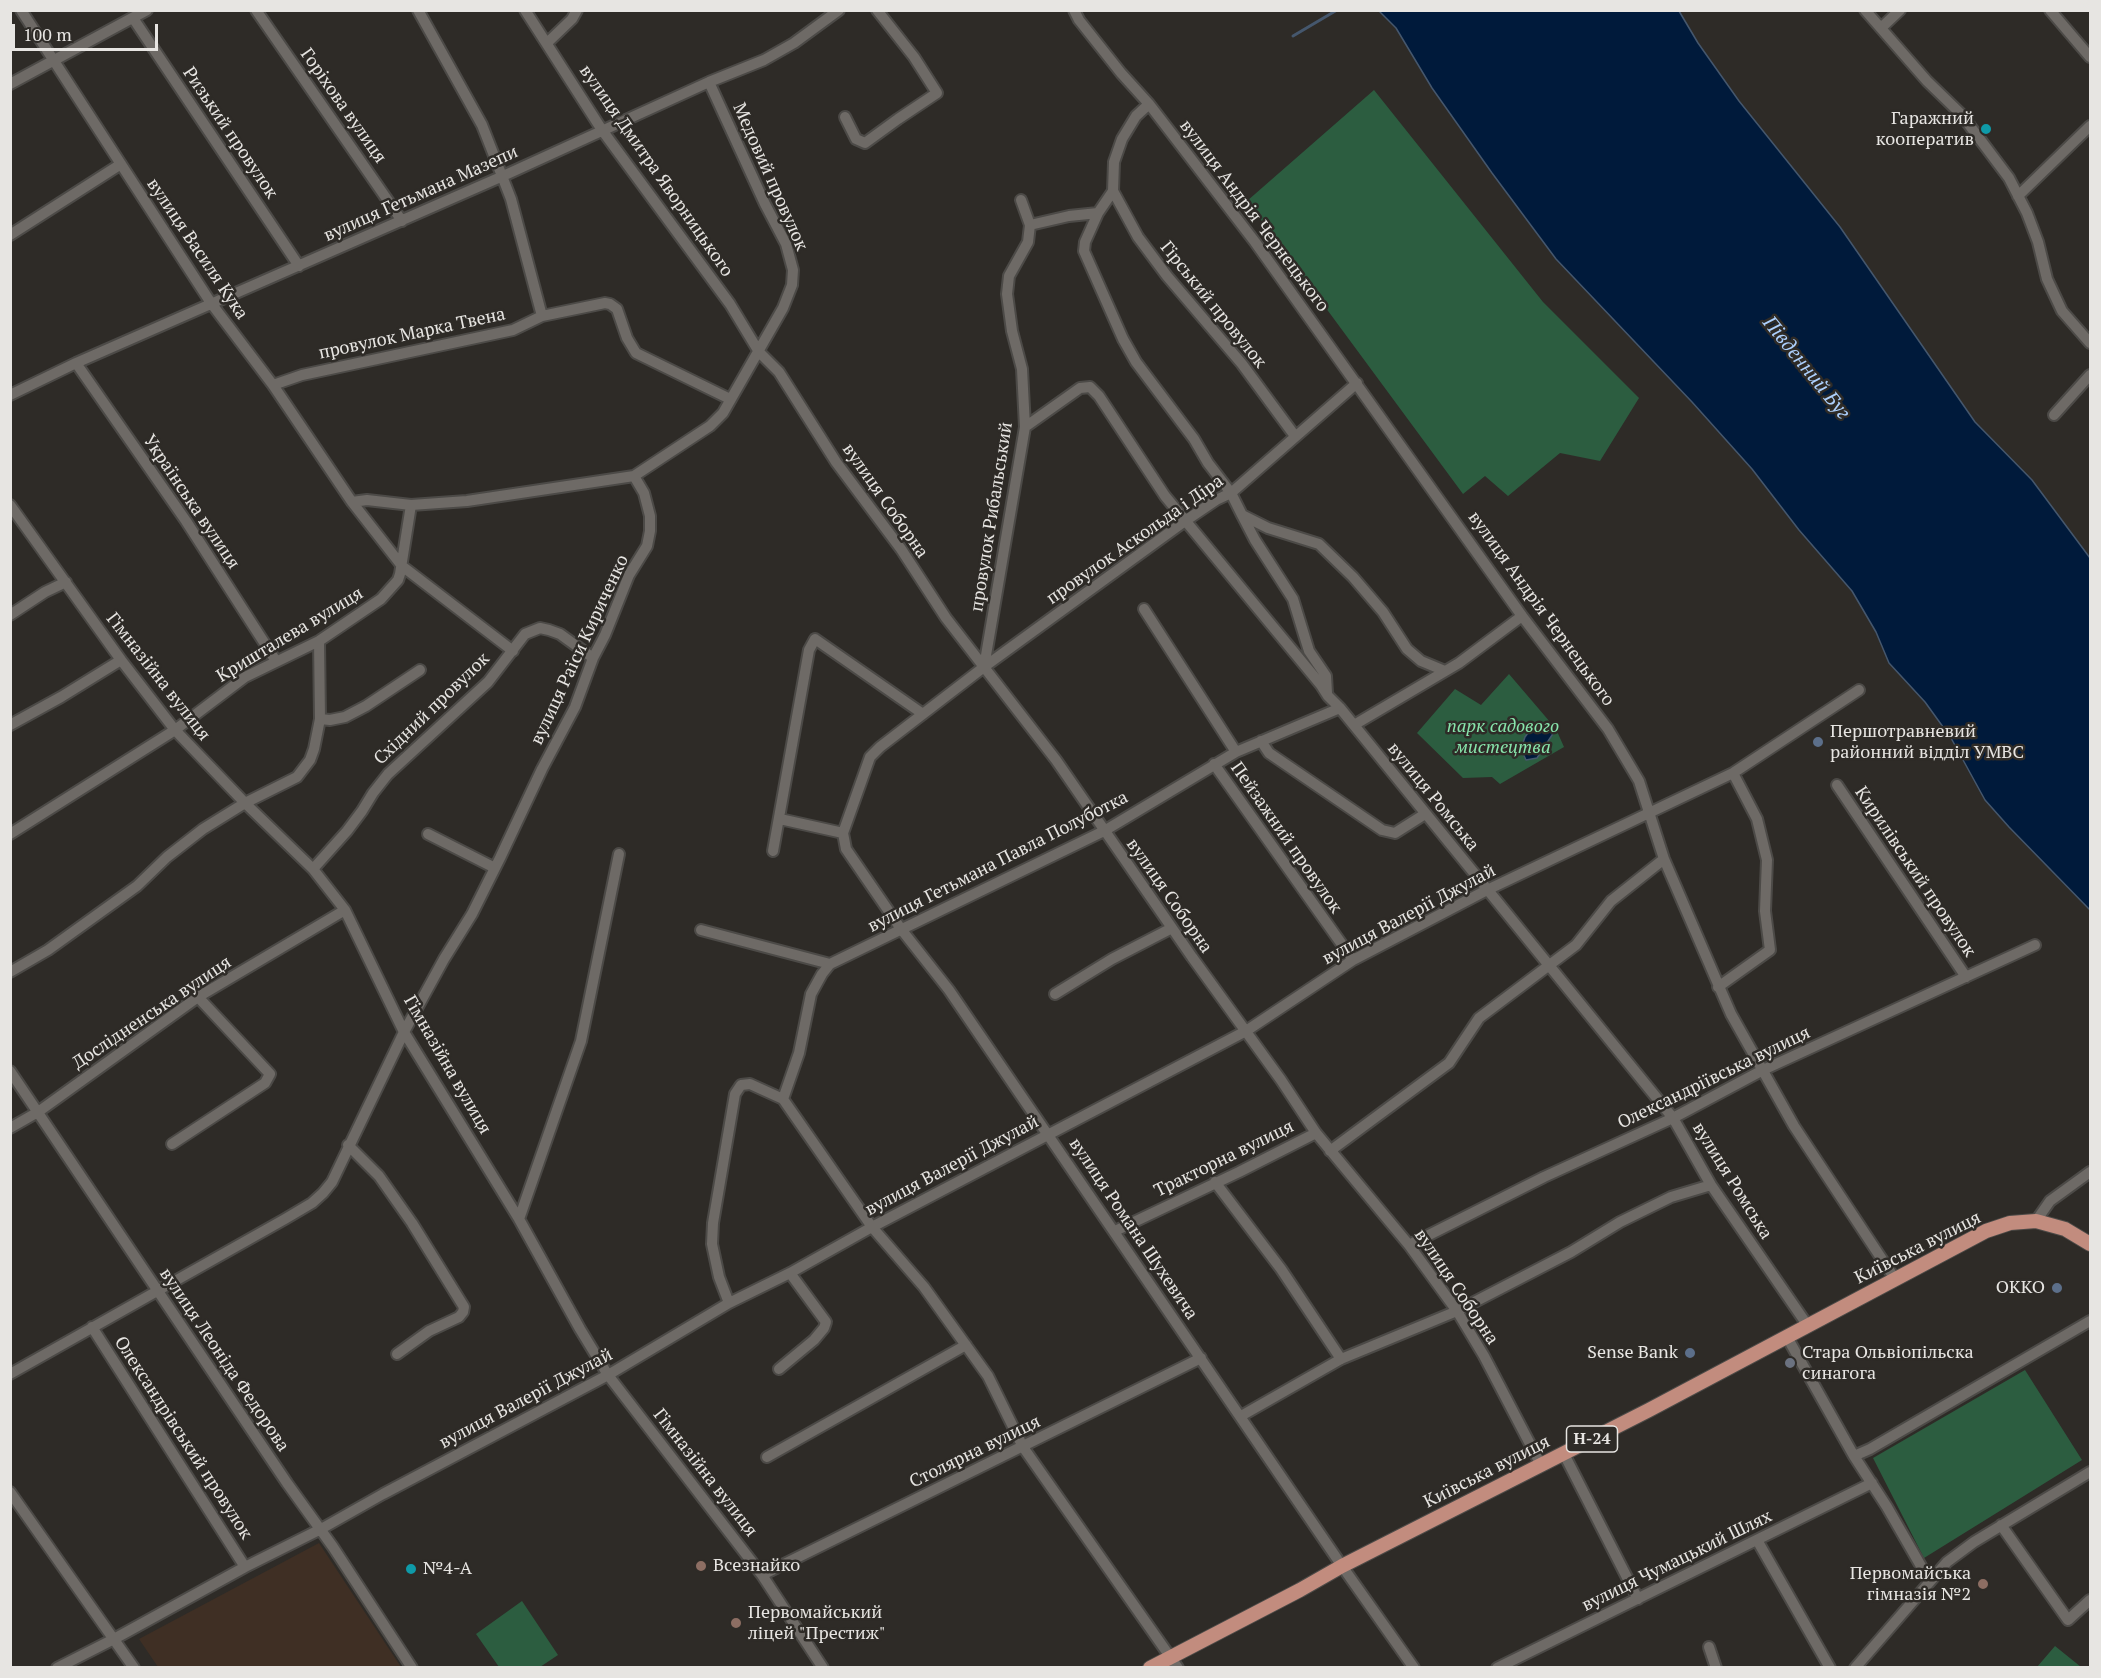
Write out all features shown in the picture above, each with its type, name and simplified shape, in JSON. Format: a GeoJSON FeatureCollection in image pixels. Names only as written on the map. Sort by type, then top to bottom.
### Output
{"type":"FeatureCollection","features":[{"type":"Feature","properties":{"kind":"main road","name":"Київська вулиця"},"geometry":{"type":"LineString","coordinates":[[1149,1668],[1174,1662],[1342,1566],[1564,1454],[1986,1232],[2010,1223],[2036,1221]]}},
{"type":"Feature","properties":{"kind":"main road","name":"Н-24"},"geometry":{"type":"LineString","coordinates":[[2036,1221],[2065,1229],[2091,1244]]}},
{"type":"Feature","properties":{"kind":"street","name":"вулиця Василя Кука"},"geometry":{"type":"LineString","coordinates":[[21,10],[212,303],[273,385],[352,502],[402,566],[513,651]]}},
{"type":"Feature","properties":{"kind":"street"},"geometry":{"type":"LineString","coordinates":[[10,84],[147,10]]}},
{"type":"Feature","properties":{"kind":"street","name":"Горіхова вулиця"},"geometry":{"type":"LineString","coordinates":[[256,10],[402,221]]}},
{"type":"Feature","properties":{"kind":"street"},"geometry":{"type":"LineString","coordinates":[[418,10],[482,125],[503,176],[512,199],[542,316]]}},
{"type":"Feature","properties":{"kind":"street","name":"вулиця Дмитра Яворницького"},"geometry":{"type":"LineString","coordinates":[[525,10],[602,130],[730,304],[759,352]]}},
{"type":"Feature","properties":{"kind":"street"},"geometry":{"type":"LineString","coordinates":[[547,43],[578,10]]}},
{"type":"Feature","properties":{"kind":"street","name":"вулиця Гетьмана Мазепи"},"geometry":{"type":"LineString","coordinates":[[10,395],[76,363],[402,221],[709,82],[764,60],[794,43],[839,10]]}},
{"type":"Feature","properties":{"kind":"street"},"geometry":{"type":"LineString","coordinates":[[845,117],[856,139],[865,143],[937,93],[914,57],[877,10]]}},
{"type":"Feature","properties":{"kind":"street","name":"вулиця Андрія Чернецького"},"geometry":{"type":"LineString","coordinates":[[1074,10],[1079,20],[1120,73],[1149,104],[1255,242],[1522,616],[1608,729],[1639,781],[1664,859],[1718,987],[1794,1126],[1895,1279]]}},
{"type":"Feature","properties":{"kind":"street"},"geometry":{"type":"LineString","coordinates":[[1865,10],[1927,81],[1961,114],[2009,178],[2038,242],[2047,279],[2062,311],[2091,343]]}},
{"type":"Feature","properties":{"kind":"street"},"geometry":{"type":"LineString","coordinates":[[1881,28],[1900,10]]}},
{"type":"Feature","properties":{"kind":"street"},"geometry":{"type":"LineString","coordinates":[[2050,10],[2091,57]]}},
{"type":"Feature","properties":{"kind":"street","name":"Ризький провулок"},"geometry":{"type":"LineString","coordinates":[[133,18],[299,266]]}},
{"type":"Feature","properties":{"kind":"street","name":"Медовий провулок"},"geometry":{"type":"LineString","coordinates":[[709,82],[786,244],[793,270],[792,285],[783,308],[759,352]]}},
{"type":"Feature","properties":{"kind":"street"},"geometry":{"type":"LineString","coordinates":[[1149,104],[1136,116],[1122,139],[1114,162],[1113,191],[1098,213],[1085,243],[1084,251],[1123,339],[1136,362],[1174,410],[1208,463],[1231,493],[1255,540],[1293,599],[1309,651],[1326,676],[1328,696]]}},
{"type":"Feature","properties":{"kind":"street"},"geometry":{"type":"LineString","coordinates":[[2018,196],[2091,126]]}},
{"type":"Feature","properties":{"kind":"street"},"geometry":{"type":"LineString","coordinates":[[10,235],[120,164]]}},
{"type":"Feature","properties":{"kind":"street","name":"Гірський провулок"},"geometry":{"type":"LineString","coordinates":[[1113,191],[1138,237],[1167,276],[1242,364],[1294,436]]}},
{"type":"Feature","properties":{"kind":"street"},"geometry":{"type":"LineString","coordinates":[[1021,200],[1030,225],[1068,216],[1098,213]]}},
{"type":"Feature","properties":{"kind":"street","name":"провулок Рибальський"},"geometry":{"type":"LineString","coordinates":[[984,667],[1025,427],[1022,369],[1012,331],[1006,294],[1009,276],[1028,242],[1030,225]]}},
{"type":"Feature","properties":{"kind":"street","name":"провулок Марка Твена"},"geometry":{"type":"LineString","coordinates":[[273,385],[302,375],[513,330],[542,316],[605,303],[617,309],[627,338],[636,352],[730,399]]}},
{"type":"Feature","properties":{"kind":"street"},"geometry":{"type":"LineString","coordinates":[[352,502],[367,500],[411,505],[467,501],[634,476],[710,426],[723,413],[759,352]]}},
{"type":"Feature","properties":{"kind":"street","name":"вулиця Соборна"},"geometry":{"type":"LineString","coordinates":[[759,352],[779,372],[836,462],[901,549],[946,618],[1056,760],[1316,1132],[1409,1245],[1457,1311],[1484,1356],[1541,1465]]}},
{"type":"Feature","properties":{"kind":"street","name":"Українська вулиця"},"geometry":{"type":"LineString","coordinates":[[76,363],[186,521],[276,661]]}},
{"type":"Feature","properties":{"kind":"street"},"geometry":{"type":"LineString","coordinates":[[2054,415],[2091,375]]}},
{"type":"Feature","properties":{"kind":"street","name":"провулок Аскольда і Діра"},"geometry":{"type":"LineString","coordinates":[[923,714],[1185,521],[1216,500],[1231,493],[1357,383]]}},
{"type":"Feature","properties":{"kind":"street","name":"вулиця Ромська"},"geometry":{"type":"LineString","coordinates":[[1025,427],[1080,388],[1090,387],[1099,396],[1185,521],[1322,685],[1328,696],[1354,725],[1672,1118],[1711,1185],[1808,1326]]}},
{"type":"Feature","properties":{"kind":"street","name":"вулиця Раїси Кириченко"},"geometry":{"type":"LineString","coordinates":[[10,1374],[312,1203],[332,1182],[404,1032],[472,914],[542,769],[575,707],[593,658],[605,635],[629,575],[647,546],[650,516],[644,493],[634,476]]}},
{"type":"Feature","properties":{"kind":"street","name":"Гімназійна вулиця"},"geometry":{"type":"LineString","coordinates":[[10,505],[121,660],[175,730],[313,869],[345,910],[404,1032],[519,1219],[608,1375],[762,1575],[823,1668]]}},
{"type":"Feature","properties":{"kind":"street","name":"Кришталева вулиця"},"geometry":{"type":"LineString","coordinates":[[10,834],[175,730],[244,676],[319,641],[381,599],[398,580],[411,505]]}},
{"type":"Feature","properties":{"kind":"street"},"geometry":{"type":"LineString","coordinates":[[1242,515],[1268,528],[1319,544],[1383,612],[1407,650],[1421,661],[1445,671]]}},
{"type":"Feature","properties":{"kind":"street"},"geometry":{"type":"LineString","coordinates":[[10,615],[45,592],[66,582]]}},
{"type":"Feature","properties":{"kind":"street","name":"Пейзажний провулок"},"geometry":{"type":"LineString","coordinates":[[1144,609],[1236,752]]}},
{"type":"Feature","properties":{"kind":"street"},"geometry":{"type":"LineString","coordinates":[[1354,725],[1445,671],[1522,616]]}},
{"type":"Feature","properties":{"kind":"street","name":"Східний провулок"},"geometry":{"type":"LineString","coordinates":[[313,869],[363,812],[373,793],[388,774],[488,682],[525,634],[540,628],[560,634],[593,658]]}},
{"type":"Feature","properties":{"kind":"street"},"geometry":{"type":"LineString","coordinates":[[773,851],[809,650],[814,639],[923,714],[870,757],[843,832],[780,819]]}},
{"type":"Feature","properties":{"kind":"street"},"geometry":{"type":"LineString","coordinates":[[10,972],[48,950],[137,886],[166,857],[203,829],[245,803],[297,777],[310,760],[320,719],[319,641]]}},
{"type":"Feature","properties":{"kind":"street"},"geometry":{"type":"LineString","coordinates":[[10,725],[61,698],[121,660]]}},
{"type":"Feature","properties":{"kind":"street"},"geometry":{"type":"LineString","coordinates":[[320,719],[345,717],[366,706],[420,670]]}},
{"type":"Feature","properties":{"kind":"street","name":"вулиця Валерії Джулай"},"geometry":{"type":"LineString","coordinates":[[57,1668],[608,1375],[729,1303],[790,1273],[872,1227],[1246,1031],[1353,960],[1487,890],[1733,773],[1858,690]]}},
{"type":"Feature","properties":{"kind":"street","name":"вулиця Гетьмана Павла Полуботка"},"geometry":{"type":"LineString","coordinates":[[830,964],[1104,831],[1236,752],[1340,708]]}},
{"type":"Feature","properties":{"kind":"street"},"geometry":{"type":"LineString","coordinates":[[1261,741],[1269,753],[1382,830],[1395,833],[1425,814]]}},
{"type":"Feature","properties":{"kind":"street","name":"Пейзажний провулок"},"geometry":{"type":"LineString","coordinates":[[1214,764],[1353,960]]}},
{"type":"Feature","properties":{"kind":"street"},"geometry":{"type":"LineString","coordinates":[[1718,987],[1770,950],[1765,911],[1767,860],[1757,819],[1733,773]]}},
{"type":"Feature","properties":{"kind":"street","name":"Кирилівський провулок"},"geometry":{"type":"LineString","coordinates":[[1837,785],[1966,977]]}},
{"type":"Feature","properties":{"kind":"street","name":"вулиця Романа Шухевича"},"geometry":{"type":"LineString","coordinates":[[843,832],[846,849],[901,929],[949,990],[1414,1668]]}},
{"type":"Feature","properties":{"kind":"street"},"geometry":{"type":"LineString","coordinates":[[428,834],[495,868]]}},
{"type":"Feature","properties":{"kind":"street"},"geometry":{"type":"LineString","coordinates":[[519,1219],[581,1041],[619,854]]}},
{"type":"Feature","properties":{"kind":"street"},"geometry":{"type":"LineString","coordinates":[[1330,1151],[1449,1063],[1479,1018],[1576,945],[1611,901],[1664,859]]}},
{"type":"Feature","properties":{"kind":"street","name":"Дослідненська вулиця"},"geometry":{"type":"LineString","coordinates":[[10,1128],[38,1112],[198,997],[345,910]]}},
{"type":"Feature","properties":{"kind":"street"},"geometry":{"type":"LineString","coordinates":[[1055,994],[1112,959],[1172,928]]}},
{"type":"Feature","properties":{"kind":"street"},"geometry":{"type":"LineString","coordinates":[[701,930],[830,964],[811,994],[799,1053],[783,1099]]}},
{"type":"Feature","properties":{"kind":"street","name":"Олександріївська вулиця"},"geometry":{"type":"LineString","coordinates":[[1409,1245],[1544,1177],[1672,1118],[1762,1070],[2036,945]]}},
{"type":"Feature","properties":{"kind":"street"},"geometry":{"type":"LineString","coordinates":[[172,1144],[265,1083],[270,1074],[198,997]]}},
{"type":"Feature","properties":{"kind":"street","name":"вулиця Леоніда Федорова"},"geometry":{"type":"LineString","coordinates":[[10,1071],[287,1483],[321,1529],[412,1668]]}},
{"type":"Feature","properties":{"kind":"street"},"geometry":{"type":"LineString","coordinates":[[729,1303],[719,1276],[712,1244],[713,1223],[735,1094],[741,1085],[750,1084],[783,1099],[872,1227],[924,1287],[988,1376],[1023,1447],[1174,1662]]}},
{"type":"Feature","properties":{"kind":"street","name":"Тракторна вулиця"},"geometry":{"type":"LineString","coordinates":[[1114,1231],[1248,1168],[1316,1132]]}},
{"type":"Feature","properties":{"kind":"street"},"geometry":{"type":"LineString","coordinates":[[348,1145],[379,1176],[412,1223],[464,1307],[459,1317],[429,1331],[397,1354]]}},
{"type":"Feature","properties":{"kind":"street"},"geometry":{"type":"LineString","coordinates":[[2036,1221],[2050,1201],[2091,1172]]}},
{"type":"Feature","properties":{"kind":"street"},"geometry":{"type":"LineString","coordinates":[[1215,1182],[1281,1269],[1341,1359]]}},
{"type":"Feature","properties":{"kind":"street"},"geometry":{"type":"LineString","coordinates":[[1241,1416],[1341,1359],[1457,1311],[1571,1252],[1620,1222],[1671,1197],[1711,1185]]}},
{"type":"Feature","properties":{"kind":"street"},"geometry":{"type":"LineString","coordinates":[[779,1369],[813,1340],[824,1328],[826,1322],[790,1273]]}},
{"type":"Feature","properties":{"kind":"street"},"geometry":{"type":"LineString","coordinates":[[1854,1456],[1870,1449],[2091,1321]]}},
{"type":"Feature","properties":{"kind":"street","name":"Олександрівський провулок"},"geometry":{"type":"LineString","coordinates":[[92,1327],[245,1567]]}},
{"type":"Feature","properties":{"kind":"street"},"geometry":{"type":"LineString","coordinates":[[1787,1337],[1854,1456],[1929,1580]]}},
{"type":"Feature","properties":{"kind":"street"},"geometry":{"type":"LineString","coordinates":[[767,1457],[966,1345]]}},
{"type":"Feature","properties":{"kind":"street","name":"Столярна вулиця"},"geometry":{"type":"LineString","coordinates":[[762,1575],[1202,1358]]}},
{"type":"Feature","properties":{"kind":"street"},"geometry":{"type":"LineString","coordinates":[[1564,1454],[1638,1599]]}},
{"type":"Feature","properties":{"kind":"street"},"geometry":{"type":"LineString","coordinates":[[1855,1668],[1947,1562],[2001,1525],[2091,1472]]}},
{"type":"Feature","properties":{"kind":"street","name":"вулиця Чумацький Шлях"},"geometry":{"type":"LineString","coordinates":[[1497,1668],[1872,1483]]}},
{"type":"Feature","properties":{"kind":"street"},"geometry":{"type":"LineString","coordinates":[[10,1492],[134,1668]]}},
{"type":"Feature","properties":{"kind":"street"},"geometry":{"type":"LineString","coordinates":[[2001,1525],[2068,1620],[2091,1600]]}},
{"type":"Feature","properties":{"kind":"street"},"geometry":{"type":"LineString","coordinates":[[1757,1540],[1826,1666]]}},
{"type":"Feature","properties":{"kind":"street"},"geometry":{"type":"LineString","coordinates":[[1709,1647],[1716,1668]]}},
{"type":"Feature","properties":{"kind":"shaded area"},"geometry":{"type":"Polygon","coordinates":[[[319,1543],[401,1667],[158,1667],[139,1639],[319,1543]]]}},
{"type":"Feature","properties":{"kind":"green space"},"geometry":{"type":"Polygon","coordinates":[[[1374,90],[1543,302],[1639,398],[1600,461],[1560,453],[1508,496],[1485,476],[1463,494],[1247,201],[1374,90]]]}},
{"type":"Feature","properties":{"kind":"green space","name":"парк садового мистецтва"},"geometry":{"type":"Polygon","coordinates":[[[1509,674],[1556,729],[1564,747],[1500,784],[1492,777],[1463,778],[1417,733],[1455,689],[1481,705],[1509,674]]]}},
{"type":"Feature","properties":{"kind":"green space"},"geometry":{"type":"Polygon","coordinates":[[[2025,1370],[2082,1460],[1924,1558],[1873,1458],[2025,1370]]]}},
{"type":"Feature","properties":{"kind":"green space"},"geometry":{"type":"Polygon","coordinates":[[[522,1601],[558,1655],[540,1667],[499,1667],[476,1634],[522,1601]]]}},
{"type":"Feature","properties":{"kind":"green space"},"geometry":{"type":"Polygon","coordinates":[[[2055,1646],[2081,1667],[2037,1667],[2055,1646]]]}},
{"type":"Feature","properties":{"kind":"water","name":"Південний Буг"},"geometry":{"type":"Polygon","coordinates":[[[1379,11],[1679,11],[1698,43],[1739,101],[1840,227],[1975,422],[2032,480],[2090,558],[2090,910],[1985,800],[1951,738],[1925,702],[1889,663],[1876,632],[1852,591],[1799,530],[1752,469],[1692,402],[1556,259],[1432,88],[1396,28],[1379,11]]]}},
{"type":"Feature","properties":{"kind":"water"},"geometry":{"type":"Polygon","coordinates":[[[1547,727],[1556,729],[1537,758],[1526,760],[1521,749],[1525,737],[1531,729],[1547,727]]]}},
{"type":"Feature","properties":{"kind":"waterway"},"geometry":{"type":"LineString","coordinates":[[1293,36],[1337,10]]}},
{"type":"Feature","properties":{"kind":"place","name":"Гаражний кооператив"},"geometry":{"type":"Point","coordinates":[1986,129]}},
{"type":"Feature","properties":{"kind":"place","name":"Першотравневий районний відділ УМВС"},"geometry":{"type":"Point","coordinates":[1818,742]}},
{"type":"Feature","properties":{"kind":"place","name":"ОККО"},"geometry":{"type":"Point","coordinates":[2057,1288]}},
{"type":"Feature","properties":{"kind":"place","name":"Sense Bank"},"geometry":{"type":"Point","coordinates":[1690,1353]}},
{"type":"Feature","properties":{"kind":"place","name":"Стара Ольвіопільска синагога"},"geometry":{"type":"Point","coordinates":[1790,1363]}},
{"type":"Feature","properties":{"kind":"place","name":"Всезнайко"},"geometry":{"type":"Point","coordinates":[701,1566]}},
{"type":"Feature","properties":{"kind":"place","name":"№4-А"},"geometry":{"type":"Point","coordinates":[411,1569]}},
{"type":"Feature","properties":{"kind":"place","name":"Первомайська гімназія №2"},"geometry":{"type":"Point","coordinates":[1983,1584]}},
{"type":"Feature","properties":{"kind":"place","name":"Первомайський ліцей \"Престиж\""},"geometry":{"type":"Point","coordinates":[736,1623]}}]}
